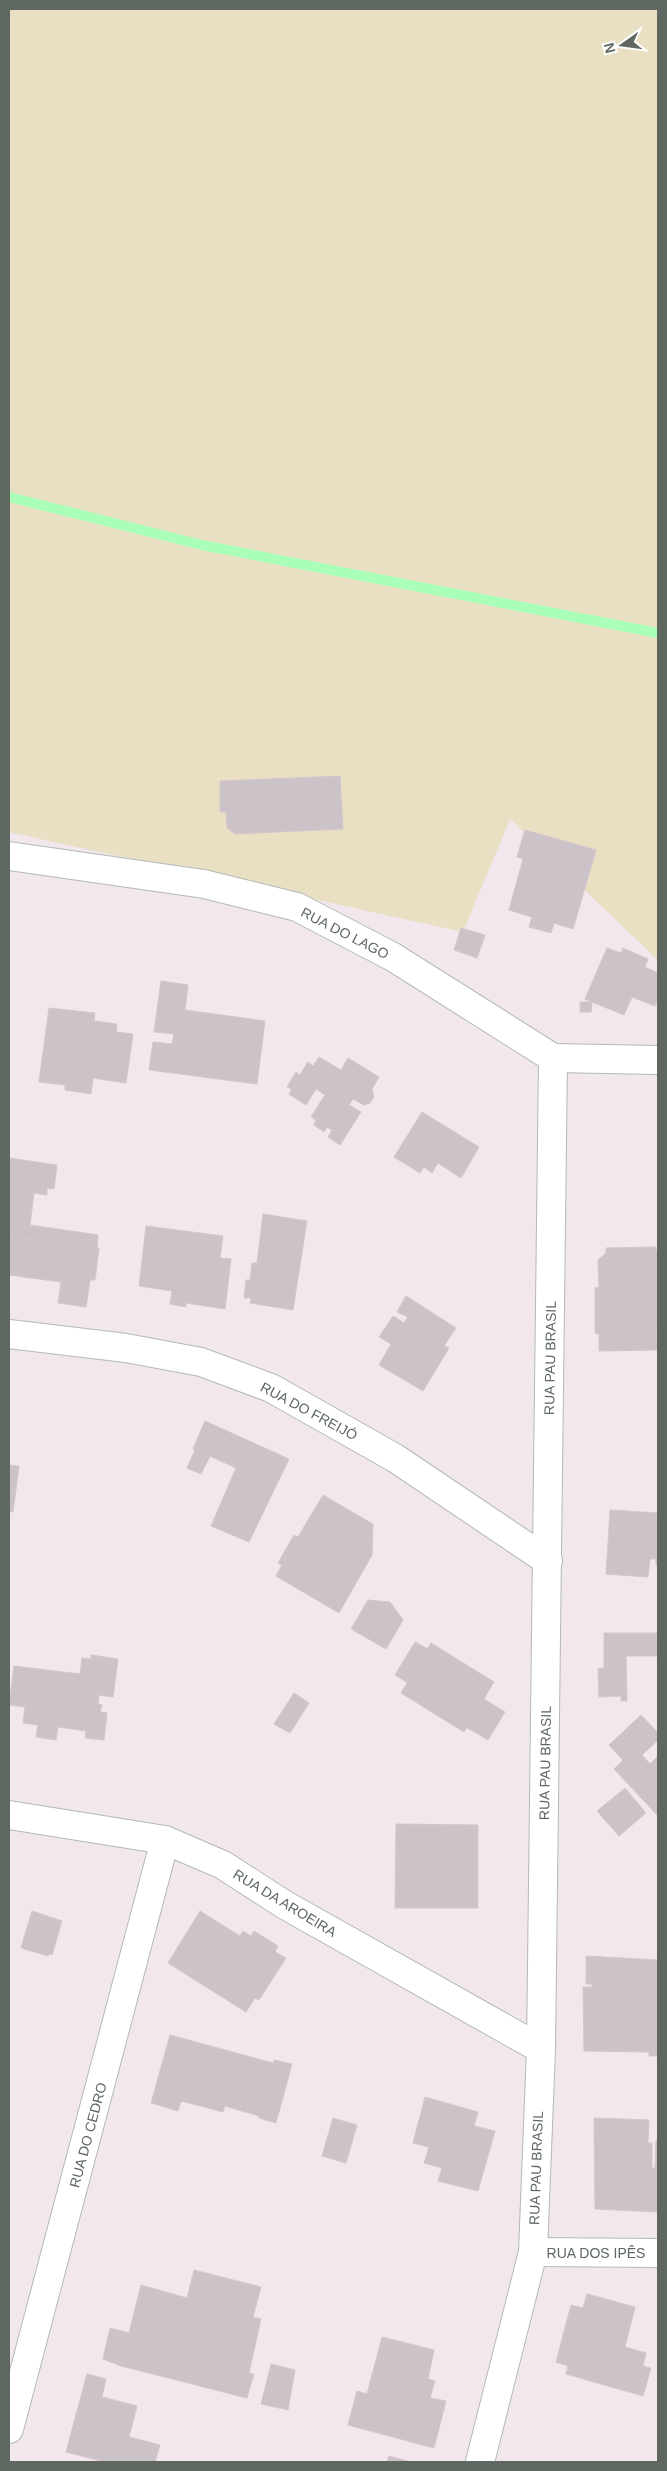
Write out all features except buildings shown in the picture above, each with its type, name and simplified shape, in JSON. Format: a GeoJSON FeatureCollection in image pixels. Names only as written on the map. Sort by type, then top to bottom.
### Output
{"type":"FeatureCollection","features":[{"type":"Feature","properties":{"kind":"street","name":"RUA DO LAGO"},"geometry":{"type":"LineString","coordinates":[[9,856],[204,884],[297,907],[393,957],[553,1058]]}},
{"type":"Feature","properties":{"kind":"street"},"geometry":{"type":"LineString","coordinates":[[553,1058],[658,1060]]}},
{"type":"Feature","properties":{"kind":"street","name":"RUA PAU BRASIL"},"geometry":{"type":"LineString","coordinates":[[480,2462],[533,2252],[541,2049],[553,1058]]}},
{"type":"Feature","properties":{"kind":"street","name":"RUA DO FREIJÓ"},"geometry":{"type":"LineString","coordinates":[[9,1334],[126,1348],[202,1362],[271,1388],[395,1458],[548,1561]]}},
{"type":"Feature","properties":{"kind":"street","name":"RUA DA AROEIRA"},"geometry":{"type":"LineString","coordinates":[[9,1815],[165,1840],[223,1865],[285,1905],[541,2049]]}},
{"type":"Feature","properties":{"kind":"street","name":"RUA DO CEDRO"},"geometry":{"type":"LineString","coordinates":[[9,2429],[165,1840]]}},
{"type":"Feature","properties":{"kind":"street","name":"RUA DOS IPÊS"},"geometry":{"type":"LineString","coordinates":[[533,2252],[658,2253]]}},
{"type":"Feature","properties":{"kind":"shaded area"},"geometry":{"type":"Polygon","coordinates":[[[9,9],[658,9],[658,960],[510,819],[463,932],[9,832],[9,9]]]}},
{"type":"Feature","properties":{"kind":"waterway"},"geometry":{"type":"LineString","coordinates":[[9,497],[202,545],[658,633]]}}]}
